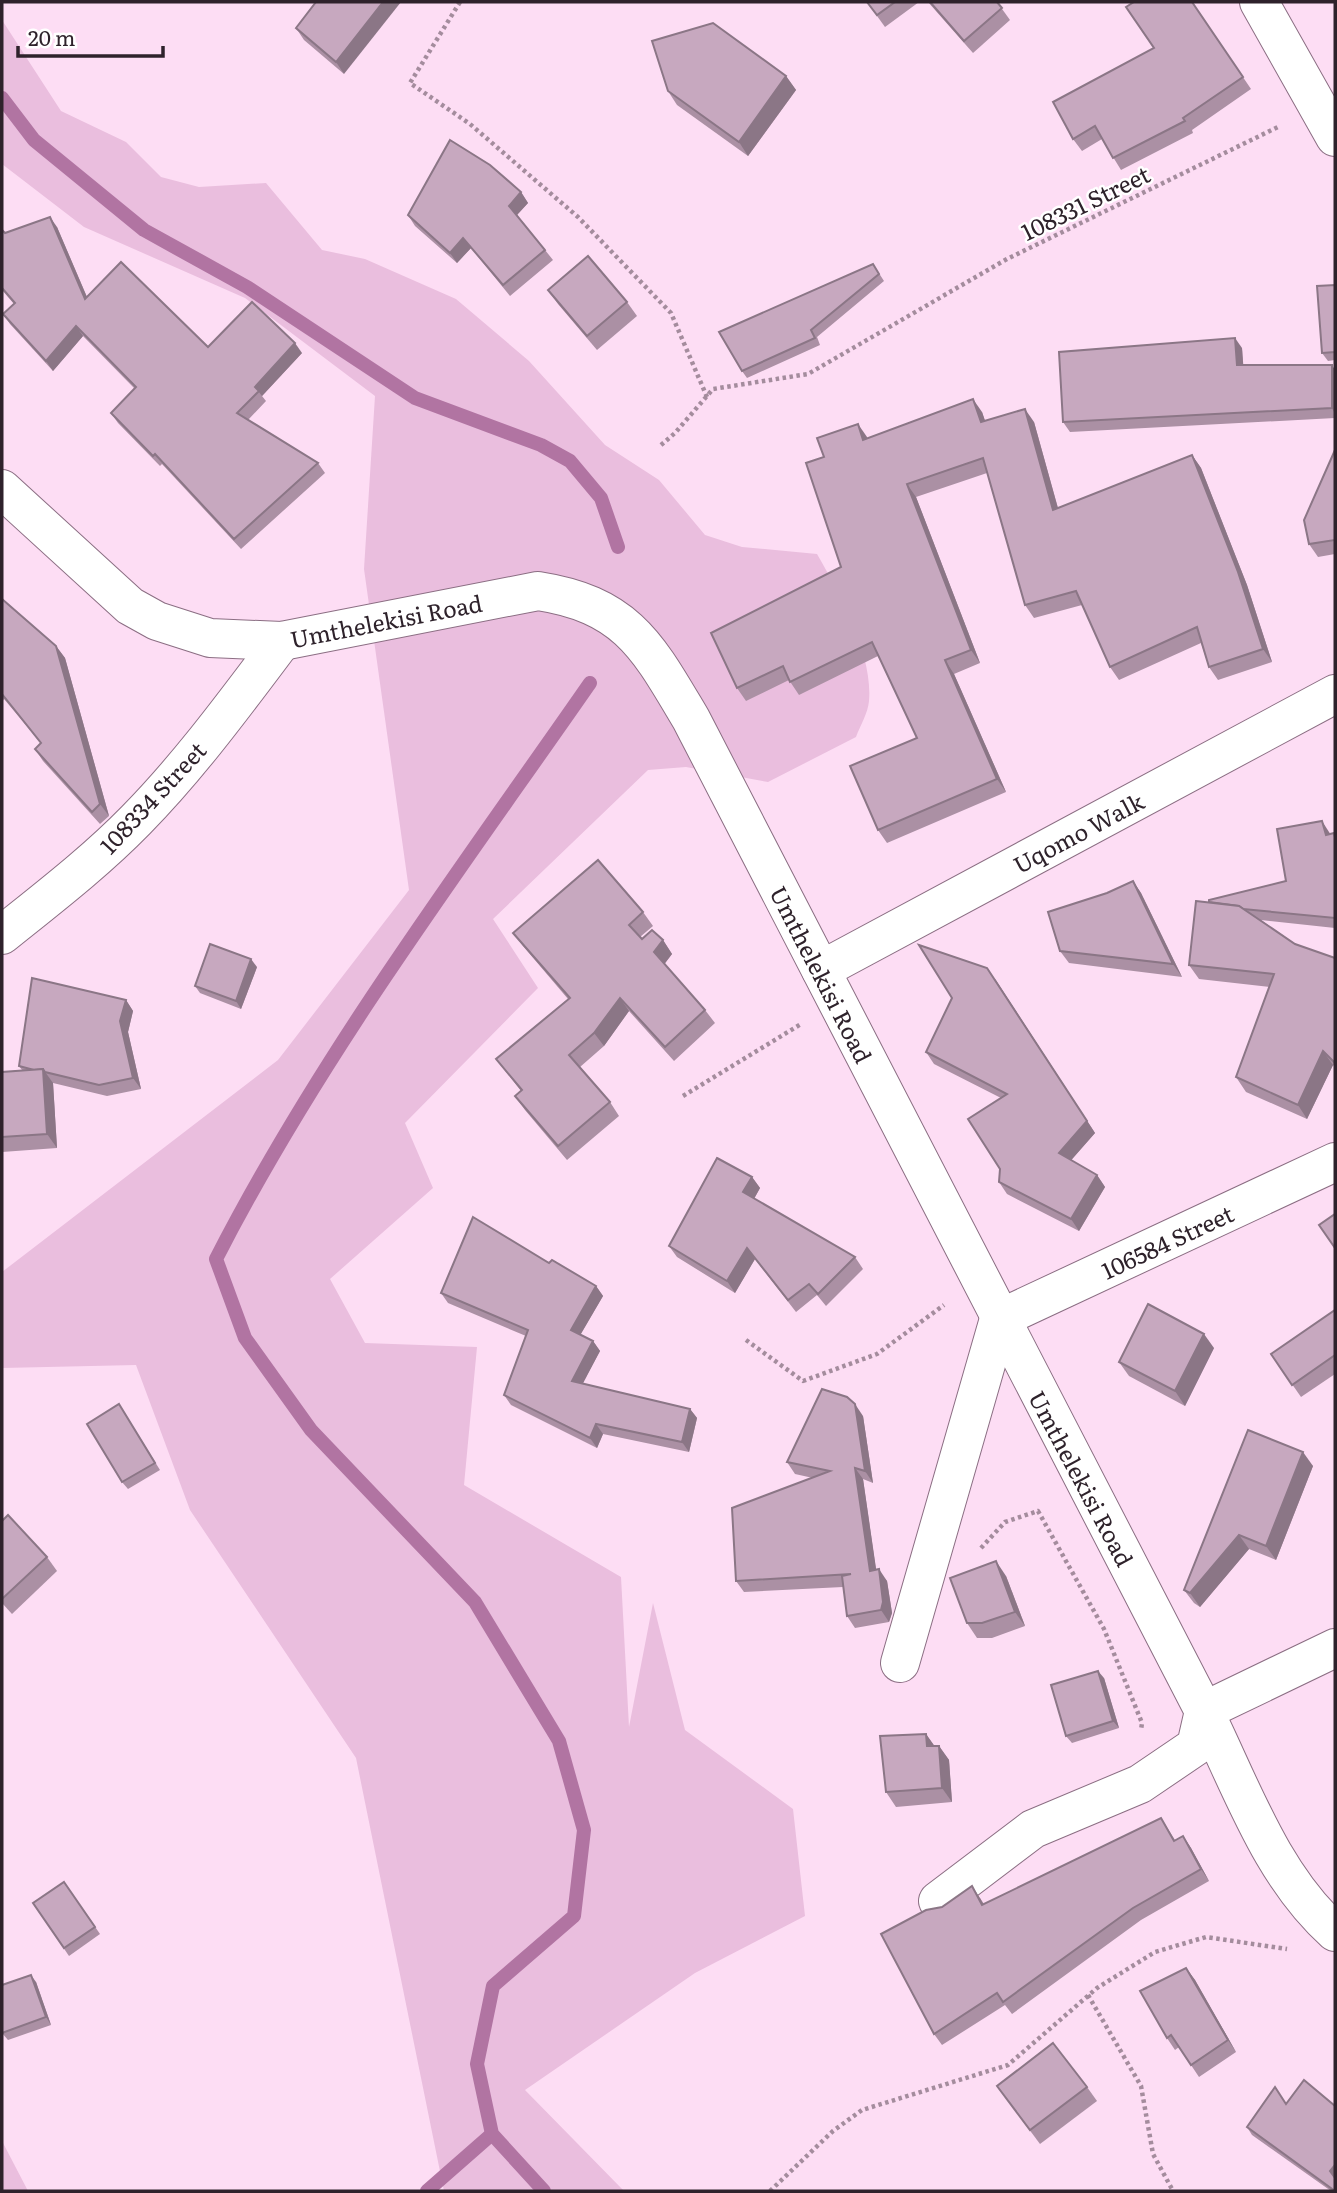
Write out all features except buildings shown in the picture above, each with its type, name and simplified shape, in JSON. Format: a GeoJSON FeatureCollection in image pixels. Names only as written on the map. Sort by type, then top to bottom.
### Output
{"type":"FeatureCollection","features":[{"type":"Feature","properties":{"kind":"street"},"geometry":{"type":"LineString","coordinates":[[1259,2],[1327,122]]}},
{"type":"Feature","properties":{"kind":"street","name":"Umthelekisi Road"},"geometry":{"type":"LineString","coordinates":[[2,489],[95,577],[139,611],[170,626],[210,639],[282,641],[538,591],[568,596],[604,611],[634,631],[691,719],[1203,1711],[1262,1831],[1298,1894],[1335,1932]]}},
{"type":"Feature","properties":{"kind":"street","name":"108334 Street"},"geometry":{"type":"LineString","coordinates":[[2,935],[72,879],[137,820],[202,745],[282,641]]}},
{"type":"Feature","properties":{"kind":"street","name":"Uqomo Walk"},"geometry":{"type":"LineString","coordinates":[[829,986],[1335,694]]}},
{"type":"Feature","properties":{"kind":"street","name":"106584 Street"},"geometry":{"type":"LineString","coordinates":[[999,1319],[1335,1162]]}},
{"type":"Feature","properties":{"kind":"street"},"geometry":{"type":"LineString","coordinates":[[900,1663],[999,1319]]}},
{"type":"Feature","properties":{"kind":"street"},"geometry":{"type":"LineString","coordinates":[[938,1900],[1033,1829],[1140,1784],[1196,1746],[1203,1711],[1335,1648]]}},
{"type":"Feature","properties":{"kind":"path"},"geometry":{"type":"LineString","coordinates":[[460,2],[410,83],[470,124],[578,216],[671,313],[707,397],[661,446]]}},
{"type":"Feature","properties":{"kind":"path","name":"108331 Street"},"geometry":{"type":"LineString","coordinates":[[707,397],[713,389],[808,374],[1007,259],[1327,122]]}},
{"type":"Feature","properties":{"kind":"path"},"geometry":{"type":"LineString","coordinates":[[683,1096],[829,986]]}},
{"type":"Feature","properties":{"kind":"path"},"geometry":{"type":"LineString","coordinates":[[747,1340],[803,1381],[877,1354],[979,1280]]}},
{"type":"Feature","properties":{"kind":"path"},"geometry":{"type":"LineString","coordinates":[[935,1543],[976,1554],[1006,1522],[1038,1511],[1104,1629],[1142,1723],[1140,1784]]}},
{"type":"Feature","properties":{"kind":"path"},"geometry":{"type":"LineString","coordinates":[[770,2191],[833,2131],[862,2110],[1008,2065],[1088,1995],[1155,1952],[1206,1937],[1297,1951]]}},
{"type":"Feature","properties":{"kind":"path"},"geometry":{"type":"LineString","coordinates":[[1088,1995],[1141,2086],[1153,2154],[1173,2191]]}},
{"type":"Feature","properties":{"kind":"shaded area"},"geometry":{"type":"Polygon","coordinates":[[[2,20],[61,111],[126,142],[161,177],[199,187],[266,183],[322,250],[365,259],[456,299],[529,361],[605,445],[659,480],[705,535],[742,547],[817,554],[845,606],[866,664],[869,701],[856,737],[768,782],[686,767],[648,770],[493,919],[538,988],[405,1123],[433,1188],[330,1279],[365,1343],[477,1347],[464,1485],[621,1577],[629,1727],[653,1603],[685,1730],[793,1809],[805,1916],[695,1973],[525,2090],[624,2191],[444,2191],[356,1758],[190,1510],[136,1365],[2,1368],[2,1272],[278,1060],[409,890],[364,569],[375,396],[245,298],[84,227],[2,164],[2,20]]]}},
{"type":"Feature","properties":{"kind":"shaded area"},"geometry":{"type":"Polygon","coordinates":[[[2,2141],[28,2191],[2,2191],[2,2141]]]}},
{"type":"Feature","properties":{"kind":"waterway"},"geometry":{"type":"LineString","coordinates":[[2,98],[34,140],[144,230],[247,287],[415,398],[541,445],[570,461],[601,498],[618,547]]}},
{"type":"Feature","properties":{"kind":"waterway"},"geometry":{"type":"LineString","coordinates":[[544,2191],[492,2134],[477,2064],[493,1986],[574,1916],[584,1830],[559,1741],[475,1602],[311,1430],[245,1338],[216,1259],[300,1110],[346,1037],[393,965],[590,683]]}},
{"type":"Feature","properties":{"kind":"waterway"},"geometry":{"type":"LineString","coordinates":[[427,2191],[492,2134]]}}]}
